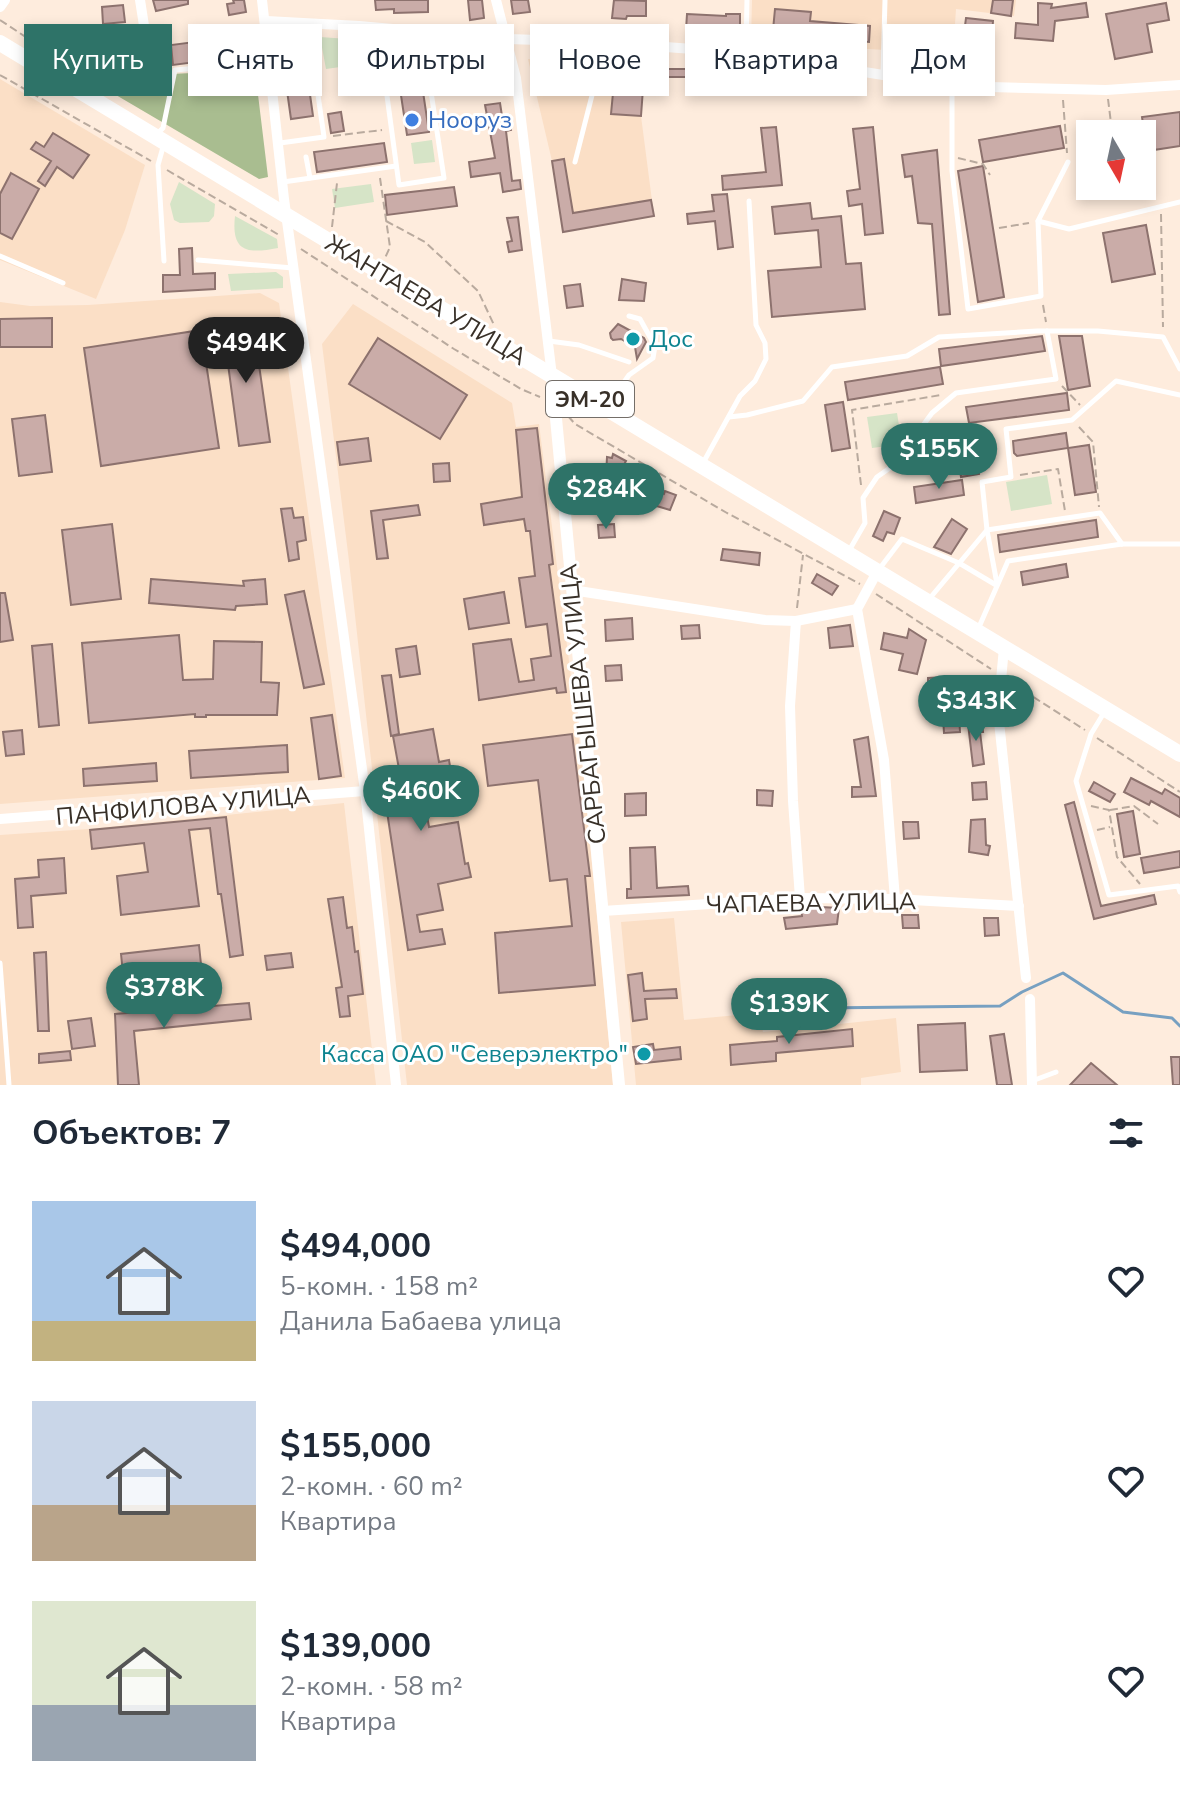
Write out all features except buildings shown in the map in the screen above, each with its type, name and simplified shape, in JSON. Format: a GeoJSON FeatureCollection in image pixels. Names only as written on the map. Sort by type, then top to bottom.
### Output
{"type":"FeatureCollection","features":[{"type":"Feature","properties":{"kind":"main road","name":"ЖАНТАЕВА УЛИЦА"},"geometry":{"type":"LineString","coordinates":[[0,43],[24,57]]}},
{"type":"Feature","properties":{"kind":"main road","name":"ЖАНТАЕВА УЛИЦА"},"geometry":{"type":"LineString","coordinates":[[88,96],[1180,754]]}},
{"type":"Feature","properties":{"kind":"street"},"geometry":{"type":"LineString","coordinates":[[0,7],[5,0]]}},
{"type":"Feature","properties":{"kind":"street"},"geometry":{"type":"LineString","coordinates":[[140,0],[144,24]]}},
{"type":"Feature","properties":{"kind":"street"},"geometry":{"type":"LineString","coordinates":[[262,0],[266,24]]}},
{"type":"Feature","properties":{"kind":"street","name":"САРБАГЫШЕВА УЛИЦА"},"geometry":{"type":"LineString","coordinates":[[496,0],[502,24]]}},
{"type":"Feature","properties":{"kind":"street"},"geometry":{"type":"LineString","coordinates":[[266,21],[338,26]]}},
{"type":"Feature","properties":{"kind":"street","name":"САРБАГЫШЕВА УЛИЦА"},"geometry":{"type":"LineString","coordinates":[[514,70],[552,376],[619,1085]]}},
{"type":"Feature","properties":{"kind":"street"},"geometry":{"type":"LineString","coordinates":[[867,72],[883,74]]}},
{"type":"Feature","properties":{"kind":"street"},"geometry":{"type":"LineString","coordinates":[[995,87],[1106,90],[1180,85]]}},
{"type":"Feature","properties":{"kind":"street"},"geometry":{"type":"LineString","coordinates":[[274,96],[294,268],[365,791],[396,1085]]}},
{"type":"Feature","properties":{"kind":"street"},"geometry":{"type":"LineString","coordinates":[[877,572],[857,609],[884,760],[895,899]]}},
{"type":"Feature","properties":{"kind":"street"},"geometry":{"type":"LineString","coordinates":[[572,590],[765,620],[796,621],[857,609]]}},
{"type":"Feature","properties":{"kind":"street"},"geometry":{"type":"LineString","coordinates":[[796,621],[790,706],[800,898]]}},
{"type":"Feature","properties":{"kind":"street"},"geometry":{"type":"LineString","coordinates":[[1004,648],[998,712],[1026,978]]}},
{"type":"Feature","properties":{"kind":"street","name":"ПАНФИЛОВА УЛИЦА"},"geometry":{"type":"LineString","coordinates":[[0,819],[365,791]]}},
{"type":"Feature","properties":{"kind":"street","name":"ЧАПАЕВА УЛИЦА"},"geometry":{"type":"LineString","coordinates":[[603,911],[800,898],[895,899],[1019,906]]}},
{"type":"Feature","properties":{"kind":"street"},"geometry":{"type":"LineString","coordinates":[[1030,999],[1032,1083]]}},
{"type":"Feature","properties":{"kind":"lane"},"geometry":{"type":"LineString","coordinates":[[747,0],[747,24]]}},
{"type":"Feature","properties":{"kind":"lane"},"geometry":{"type":"LineString","coordinates":[[884,24],[885,0]]}},
{"type":"Feature","properties":{"kind":"lane"},"geometry":{"type":"LineString","coordinates":[[164,261],[159,139],[175,70],[188,68]]}},
{"type":"Feature","properties":{"kind":"lane"},"geometry":{"type":"LineString","coordinates":[[279,143],[324,137],[318,96]]}},
{"type":"Feature","properties":{"kind":"lane"},"geometry":{"type":"LineString","coordinates":[[387,96],[399,185],[444,178],[432,96]]}},
{"type":"Feature","properties":{"kind":"lane"},"geometry":{"type":"LineString","coordinates":[[575,162],[592,96]]}},
{"type":"Feature","properties":{"kind":"lane"},"geometry":{"type":"LineString","coordinates":[[952,96],[952,157],[968,309],[1041,296],[1038,221],[1068,162]]}},
{"type":"Feature","properties":{"kind":"lane"},"geometry":{"type":"LineString","coordinates":[[306,157],[310,178]]}},
{"type":"Feature","properties":{"kind":"lane"},"geometry":{"type":"LineString","coordinates":[[283,182],[396,166]]}},
{"type":"Feature","properties":{"kind":"lane"},"geometry":{"type":"LineString","coordinates":[[702,466],[740,396],[755,381],[766,359],[765,343],[756,325],[749,201]]}},
{"type":"Feature","properties":{"kind":"lane"},"geometry":{"type":"LineString","coordinates":[[1038,221],[1069,229],[1180,202]]}},
{"type":"Feature","properties":{"kind":"lane"},"geometry":{"type":"LineString","coordinates":[[0,256],[63,283]]}},
{"type":"Feature","properties":{"kind":"lane"},"geometry":{"type":"LineString","coordinates":[[198,260],[294,268]]}},
{"type":"Feature","properties":{"kind":"lane"},"geometry":{"type":"LineString","coordinates":[[606,409],[629,375],[653,358],[655,346],[640,319],[629,316]]}},
{"type":"Feature","properties":{"kind":"lane"},"geometry":{"type":"LineString","coordinates":[[729,417],[803,401],[832,367],[907,356],[939,337],[1047,331],[1098,331],[1163,337],[1180,369]]}},
{"type":"Feature","properties":{"kind":"lane"},"geometry":{"type":"LineString","coordinates":[[847,554],[865,523],[863,498],[877,477],[894,465],[932,413],[956,393],[1056,379],[1047,331]]}},
{"type":"Feature","properties":{"kind":"lane"},"geometry":{"type":"LineString","coordinates":[[548,341],[579,345],[629,362]]}},
{"type":"Feature","properties":{"kind":"lane"},"geometry":{"type":"LineString","coordinates":[[997,585],[982,482],[1011,477],[1006,429],[1072,420],[1116,381],[1180,395]]}},
{"type":"Feature","properties":{"kind":"lane"},"geometry":{"type":"LineString","coordinates":[[927,602],[987,530],[1100,513],[1122,544]]}},
{"type":"Feature","properties":{"kind":"lane"},"geometry":{"type":"LineString","coordinates":[[877,572],[902,539],[959,563],[997,585]]}},
{"type":"Feature","properties":{"kind":"lane"},"geometry":{"type":"LineString","coordinates":[[977,632],[1008,561],[1122,544],[1180,544]]}},
{"type":"Feature","properties":{"kind":"lane"},"geometry":{"type":"LineString","coordinates":[[1106,710],[1091,734],[1076,781],[1109,895],[1178,886],[1180,892]]}},
{"type":"Feature","properties":{"kind":"lane"},"geometry":{"type":"LineString","coordinates":[[0,963],[9,1085]]}},
{"type":"Feature","properties":{"kind":"lane"},"geometry":{"type":"LineString","coordinates":[[1032,1083],[1056,1072]]}},
{"type":"Feature","properties":{"kind":"path"},"geometry":{"type":"LineString","coordinates":[[0,75],[291,242],[454,349],[521,389],[553,402],[575,424],[727,513],[868,589],[1180,792]]}},
{"type":"Feature","properties":{"kind":"path"},"geometry":{"type":"LineString","coordinates":[[1062,88],[1068,162]]}},
{"type":"Feature","properties":{"kind":"path"},"geometry":{"type":"LineString","coordinates":[[1106,90],[1110,120]]}},
{"type":"Feature","properties":{"kind":"path"},"geometry":{"type":"LineString","coordinates":[[324,137],[391,129]]}},
{"type":"Feature","properties":{"kind":"path"},"geometry":{"type":"LineString","coordinates":[[952,157],[983,164],[990,175]]}},
{"type":"Feature","properties":{"kind":"path"},"geometry":{"type":"LineString","coordinates":[[379,168],[390,247],[384,259]]}},
{"type":"Feature","properties":{"kind":"path"},"geometry":{"type":"LineString","coordinates":[[332,227],[337,174]]}},
{"type":"Feature","properties":{"kind":"path"},"geometry":{"type":"LineString","coordinates":[[1161,207],[1163,337]]}},
{"type":"Feature","properties":{"kind":"path"},"geometry":{"type":"LineString","coordinates":[[386,221],[425,242],[478,291],[495,326]]}},
{"type":"Feature","properties":{"kind":"path"},"geometry":{"type":"LineString","coordinates":[[999,228],[1038,221]]}},
{"type":"Feature","properties":{"kind":"path"},"geometry":{"type":"LineString","coordinates":[[1041,296],[1045,318]]}},
{"type":"Feature","properties":{"kind":"path"},"geometry":{"type":"LineString","coordinates":[[1056,379],[1083,408]]}},
{"type":"Feature","properties":{"kind":"path"},"geometry":{"type":"LineString","coordinates":[[863,498],[852,410],[956,393]]}},
{"type":"Feature","properties":{"kind":"path"},"geometry":{"type":"LineString","coordinates":[[1072,420],[1093,442],[1100,513]]}},
{"type":"Feature","properties":{"kind":"path"},"geometry":{"type":"LineString","coordinates":[[1011,477],[1058,469],[1066,519]]}},
{"type":"Feature","properties":{"kind":"path"},"geometry":{"type":"LineString","coordinates":[[796,621],[803,553]]}},
{"type":"Feature","properties":{"kind":"path"},"geometry":{"type":"LineString","coordinates":[[1083,804],[1109,810],[1134,806],[1158,824]]}},
{"type":"Feature","properties":{"kind":"path"},"geometry":{"type":"LineString","coordinates":[[1109,810],[1117,857],[1146,891]]}},
{"type":"Feature","properties":{"kind":"path"},"geometry":{"type":"LineString","coordinates":[[1091,832],[1111,827]]}},
{"type":"Feature","properties":{"kind":"shaded area"},"geometry":{"type":"Polygon","coordinates":[[[752,0],[1016,0],[1014,16],[956,9],[955,24],[883,24],[883,50],[867,49],[867,24],[751,24],[752,0]]]}},
{"type":"Feature","properties":{"kind":"shaded area"},"geometry":{"type":"Polygon","coordinates":[[[0,79],[145,165],[125,230],[96,299],[0,260],[0,79]]]}},
{"type":"Feature","properties":{"kind":"shaded area"},"geometry":{"type":"Polygon","coordinates":[[[537,96],[643,96],[641,116],[654,216],[563,232],[552,161],[537,96]]]}},
{"type":"Feature","properties":{"kind":"shaded area"},"geometry":{"type":"Polygon","coordinates":[[[260,293],[279,303],[345,778],[0,804],[0,302],[30,306],[88,305],[260,293]]]}},
{"type":"Feature","properties":{"kind":"shaded area"},"geometry":{"type":"Polygon","coordinates":[[[353,304],[512,403],[516,427],[539,424],[584,780],[613,1085],[407,1085],[322,344],[353,304]]]}},
{"type":"Feature","properties":{"kind":"shaded area"},"geometry":{"type":"Polygon","coordinates":[[[344,803],[376,1085],[0,1085],[0,835],[344,803]]]}},
{"type":"Feature","properties":{"kind":"shaded area"},"geometry":{"type":"Polygon","coordinates":[[[674,918],[684,1020],[759,1013],[763,1032],[896,1018],[901,1072],[861,1078],[861,1085],[636,1085],[621,922],[674,918]]]}},
{"type":"Feature","properties":{"kind":"green space"},"geometry":{"type":"Polygon","coordinates":[[[322,37],[338,38],[338,67],[326,69],[322,37]]]}},
{"type":"Feature","properties":{"kind":"green space"},"geometry":{"type":"Polygon","coordinates":[[[188,73],[188,96],[258,96],[268,177],[259,179],[118,96],[172,96],[172,74],[188,73]]]}},
{"type":"Feature","properties":{"kind":"green space"},"geometry":{"type":"Polygon","coordinates":[[[432,140],[435,162],[414,164],[411,143],[432,140]]]}},
{"type":"Feature","properties":{"kind":"green space"},"geometry":{"type":"Polygon","coordinates":[[[179,182],[215,204],[214,216],[209,222],[180,223],[174,220],[170,204],[179,182]]]}},
{"type":"Feature","properties":{"kind":"green space"},"geometry":{"type":"Polygon","coordinates":[[[371,184],[374,202],[335,208],[332,189],[371,184]]]}},
{"type":"Feature","properties":{"kind":"green space"},"geometry":{"type":"Polygon","coordinates":[[[235,216],[277,239],[278,248],[258,251],[243,248],[236,237],[235,216]]]}},
{"type":"Feature","properties":{"kind":"green space"},"geometry":{"type":"Polygon","coordinates":[[[276,272],[283,277],[283,288],[231,291],[228,274],[276,272]]]}},
{"type":"Feature","properties":{"kind":"green space"},"geometry":{"type":"Polygon","coordinates":[[[897,413],[902,444],[872,448],[867,417],[897,413]]]}},
{"type":"Feature","properties":{"kind":"green space"},"geometry":{"type":"Polygon","coordinates":[[[1047,475],[1052,504],[1011,511],[1006,482],[1047,475]]]}},
{"type":"Feature","properties":{"kind":"waterway"},"geometry":{"type":"LineString","coordinates":[[820,1008],[1000,1006],[1063,973],[1123,1012],[1172,1018],[1180,1026]]}},
{"type":"Feature","properties":{"kind":"place","name":"Нооруз"},"geometry":{"type":"Point","coordinates":[412,120]}},
{"type":"Feature","properties":{"kind":"place","name":"Дос"},"geometry":{"type":"Point","coordinates":[633,339]}},
{"type":"Feature","properties":{"kind":"place","name":"Касса ОАО \"Северэлектро\""},"geometry":{"type":"Point","coordinates":[644,1054]}}]}
